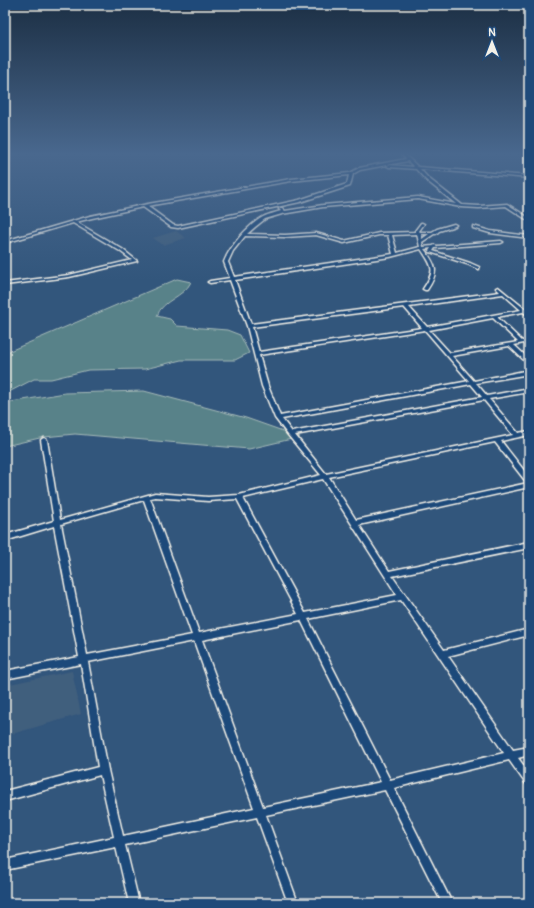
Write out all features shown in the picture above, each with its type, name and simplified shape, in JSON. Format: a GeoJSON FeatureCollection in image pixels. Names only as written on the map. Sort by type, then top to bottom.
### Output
{"type":"FeatureCollection","features":[{"type":"Feature","properties":{"kind":"street"},"geometry":{"type":"LineString","coordinates":[[5,242],[74,222],[144,206],[204,195]]}},
{"type":"Feature","properties":{"kind":"street"},"geometry":{"type":"LineString","coordinates":[[144,206],[172,226],[178,227],[277,206],[315,195]]}},
{"type":"Feature","properties":{"kind":"street"},"geometry":{"type":"LineString","coordinates":[[448,195],[461,206]]}},
{"type":"Feature","properties":{"kind":"street"},"geometry":{"type":"LineString","coordinates":[[529,220],[507,205],[478,207],[461,206],[418,198],[323,206],[284,212],[262,218],[228,255],[226,262],[249,326],[265,386],[278,418],[325,476],[402,597],[513,756],[529,782]]}},
{"type":"Feature","properties":{"kind":"street"},"geometry":{"type":"LineString","coordinates":[[277,206],[284,212]]}},
{"type":"Feature","properties":{"kind":"street"},"geometry":{"type":"LineString","coordinates":[[5,284],[69,276],[134,261],[121,250],[74,222]]}},
{"type":"Feature","properties":{"kind":"street"},"geometry":{"type":"LineString","coordinates":[[422,224],[417,231],[420,234],[421,248],[429,257],[434,268],[434,277],[425,289]]}},
{"type":"Feature","properties":{"kind":"street"},"geometry":{"type":"LineString","coordinates":[[421,241],[454,225]]}},
{"type":"Feature","properties":{"kind":"street"},"geometry":{"type":"LineString","coordinates":[[474,227],[490,232],[529,237]]}},
{"type":"Feature","properties":{"kind":"street"},"geometry":{"type":"LineString","coordinates":[[245,235],[285,236],[316,234],[344,242],[371,236],[390,234],[435,233]]}},
{"type":"Feature","properties":{"kind":"street"},"geometry":{"type":"LineString","coordinates":[[390,234],[395,254]]}},
{"type":"Feature","properties":{"kind":"street"},"geometry":{"type":"LineString","coordinates":[[210,282],[395,254],[435,246],[501,242]]}},
{"type":"Feature","properties":{"kind":"street"},"geometry":{"type":"LineString","coordinates":[[435,246],[431,251],[471,264],[478,268]]}},
{"type":"Feature","properties":{"kind":"street"},"geometry":{"type":"LineString","coordinates":[[498,288],[528,312]]}},
{"type":"Feature","properties":{"kind":"street"},"geometry":{"type":"LineString","coordinates":[[249,326],[503,293]]}},
{"type":"Feature","properties":{"kind":"street"},"geometry":{"type":"LineString","coordinates":[[405,305],[473,383],[516,436]]}},
{"type":"Feature","properties":{"kind":"street"},"geometry":{"type":"LineString","coordinates":[[257,354],[493,316],[528,312]]}},
{"type":"Feature","properties":{"kind":"street"},"geometry":{"type":"LineString","coordinates":[[493,316],[521,342]]}},
{"type":"Feature","properties":{"kind":"street"},"geometry":{"type":"LineString","coordinates":[[449,355],[529,341]]}},
{"type":"Feature","properties":{"kind":"street"},"geometry":{"type":"LineString","coordinates":[[510,344],[529,362]]}},
{"type":"Feature","properties":{"kind":"street"},"geometry":{"type":"LineString","coordinates":[[278,418],[529,372]]}},
{"type":"Feature","properties":{"kind":"street"},"geometry":{"type":"LineString","coordinates":[[290,434],[529,390]]}},
{"type":"Feature","properties":{"kind":"street"},"geometry":{"type":"LineString","coordinates":[[5,538],[146,496],[208,499],[239,497],[325,476],[529,433]]}},
{"type":"Feature","properties":{"kind":"street"},"geometry":{"type":"LineString","coordinates":[[44,440],[57,522],[84,660],[103,770],[134,903]]}},
{"type":"Feature","properties":{"kind":"street"},"geometry":{"type":"LineString","coordinates":[[496,440],[529,481]]}},
{"type":"Feature","properties":{"kind":"street"},"geometry":{"type":"LineString","coordinates":[[355,523],[529,486]]}},
{"type":"Feature","properties":{"kind":"street"},"geometry":{"type":"LineString","coordinates":[[146,496],[293,903]]}},
{"type":"Feature","properties":{"kind":"street"},"geometry":{"type":"LineString","coordinates":[[239,497],[303,617],[389,785],[447,903]]}},
{"type":"Feature","properties":{"kind":"street"},"geometry":{"type":"LineString","coordinates":[[387,574],[529,545]]}},
{"type":"Feature","properties":{"kind":"street"},"geometry":{"type":"LineString","coordinates":[[5,675],[402,597]]}},
{"type":"Feature","properties":{"kind":"street"},"geometry":{"type":"LineString","coordinates":[[441,654],[529,632]]}},
{"type":"Feature","properties":{"kind":"street"},"geometry":{"type":"LineString","coordinates":[[5,865],[389,785],[529,751]]}},
{"type":"Feature","properties":{"kind":"street"},"geometry":{"type":"LineString","coordinates":[[5,796],[103,770]]}},
{"type":"Feature","properties":{"kind":"shaded area"},"geometry":{"type":"Polygon","coordinates":[[[176,231],[186,238],[163,245],[153,238],[176,231]]]}},
{"type":"Feature","properties":{"kind":"shaded area"},"geometry":{"type":"Polygon","coordinates":[[[72,671],[81,714],[5,736],[5,685],[72,671]]]}},
{"type":"Feature","properties":{"kind":"green space"},"geometry":{"type":"Polygon","coordinates":[[[177,279],[191,282],[188,287],[163,306],[157,316],[170,319],[177,326],[227,330],[240,335],[249,353],[235,360],[181,360],[145,369],[88,370],[51,379],[34,379],[5,394],[5,353],[177,279]]]}},
{"type":"Feature","properties":{"kind":"green space"},"geometry":{"type":"Polygon","coordinates":[[[144,391],[246,418],[300,437],[249,449],[75,434],[44,437],[5,446],[5,403],[65,393],[144,391]]]}}]}
